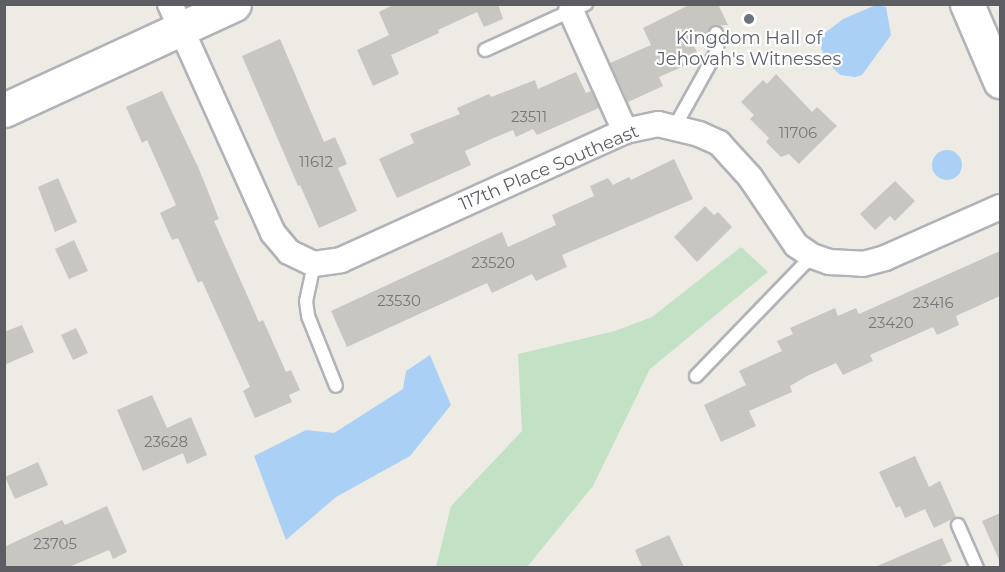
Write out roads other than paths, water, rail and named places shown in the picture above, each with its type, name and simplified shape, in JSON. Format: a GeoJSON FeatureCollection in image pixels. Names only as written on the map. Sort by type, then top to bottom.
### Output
{"type":"FeatureCollection","features":[{"type":"Feature","properties":{"kind":"main road"},"geometry":{"type":"LineString","coordinates":[[4,110],[175,17],[234,4]]}},
{"type":"Feature","properties":{"kind":"main road"},"geometry":{"type":"LineString","coordinates":[[967,4],[1000,81]]}},
{"type":"Feature","properties":{"kind":"street"},"geometry":{"type":"LineString","coordinates":[[579,8],[625,131]]}},
{"type":"Feature","properties":{"kind":"street"},"geometry":{"type":"LineString","coordinates":[[175,17],[273,233],[289,252],[314,264]]}},
{"type":"Feature","properties":{"kind":"street","name":"117th Place Southeast"},"geometry":{"type":"LineString","coordinates":[[314,264],[341,260],[625,131],[658,124],[719,143],[737,160],[784,231],[796,245],[812,256],[829,262],[863,264],[885,258],[1000,207]]}},
{"type":"Feature","properties":{"kind":"lane"},"geometry":{"type":"LineString","coordinates":[[485,50],[579,8]]}},
{"type":"Feature","properties":{"kind":"lane"},"geometry":{"type":"LineString","coordinates":[[675,128],[716,53],[718,43],[716,33]]}},
{"type":"Feature","properties":{"kind":"lane"},"geometry":{"type":"LineString","coordinates":[[696,376],[812,256]]}},
{"type":"Feature","properties":{"kind":"lane"},"geometry":{"type":"LineString","coordinates":[[314,264],[306,301],[308,316],[336,386]]}},
{"type":"Feature","properties":{"kind":"lane"},"geometry":{"type":"LineString","coordinates":[[958,525],[977,567]]}},
{"type":"Feature","properties":{"kind":"water"},"geometry":{"type":"Polygon","coordinates":[[[876,5],[886,7],[891,35],[862,75],[855,77],[840,75],[821,49],[821,36],[843,19],[876,5]]]}},
{"type":"Feature","properties":{"kind":"water"},"geometry":{"type":"Polygon","coordinates":[[[947,150],[957,155],[962,165],[957,175],[947,180],[937,175],[932,165],[937,155],[947,150]]]}},
{"type":"Feature","properties":{"kind":"water"},"geometry":{"type":"Polygon","coordinates":[[[430,355],[451,405],[410,456],[336,497],[286,540],[254,456],[306,430],[334,433],[403,389],[406,371],[430,355]]]}},
{"type":"Feature","properties":{"kind":"place","name":"Kingdom Hall of Jehovah's Witnesses"},"geometry":{"type":"Point","coordinates":[749,19]}}]}
